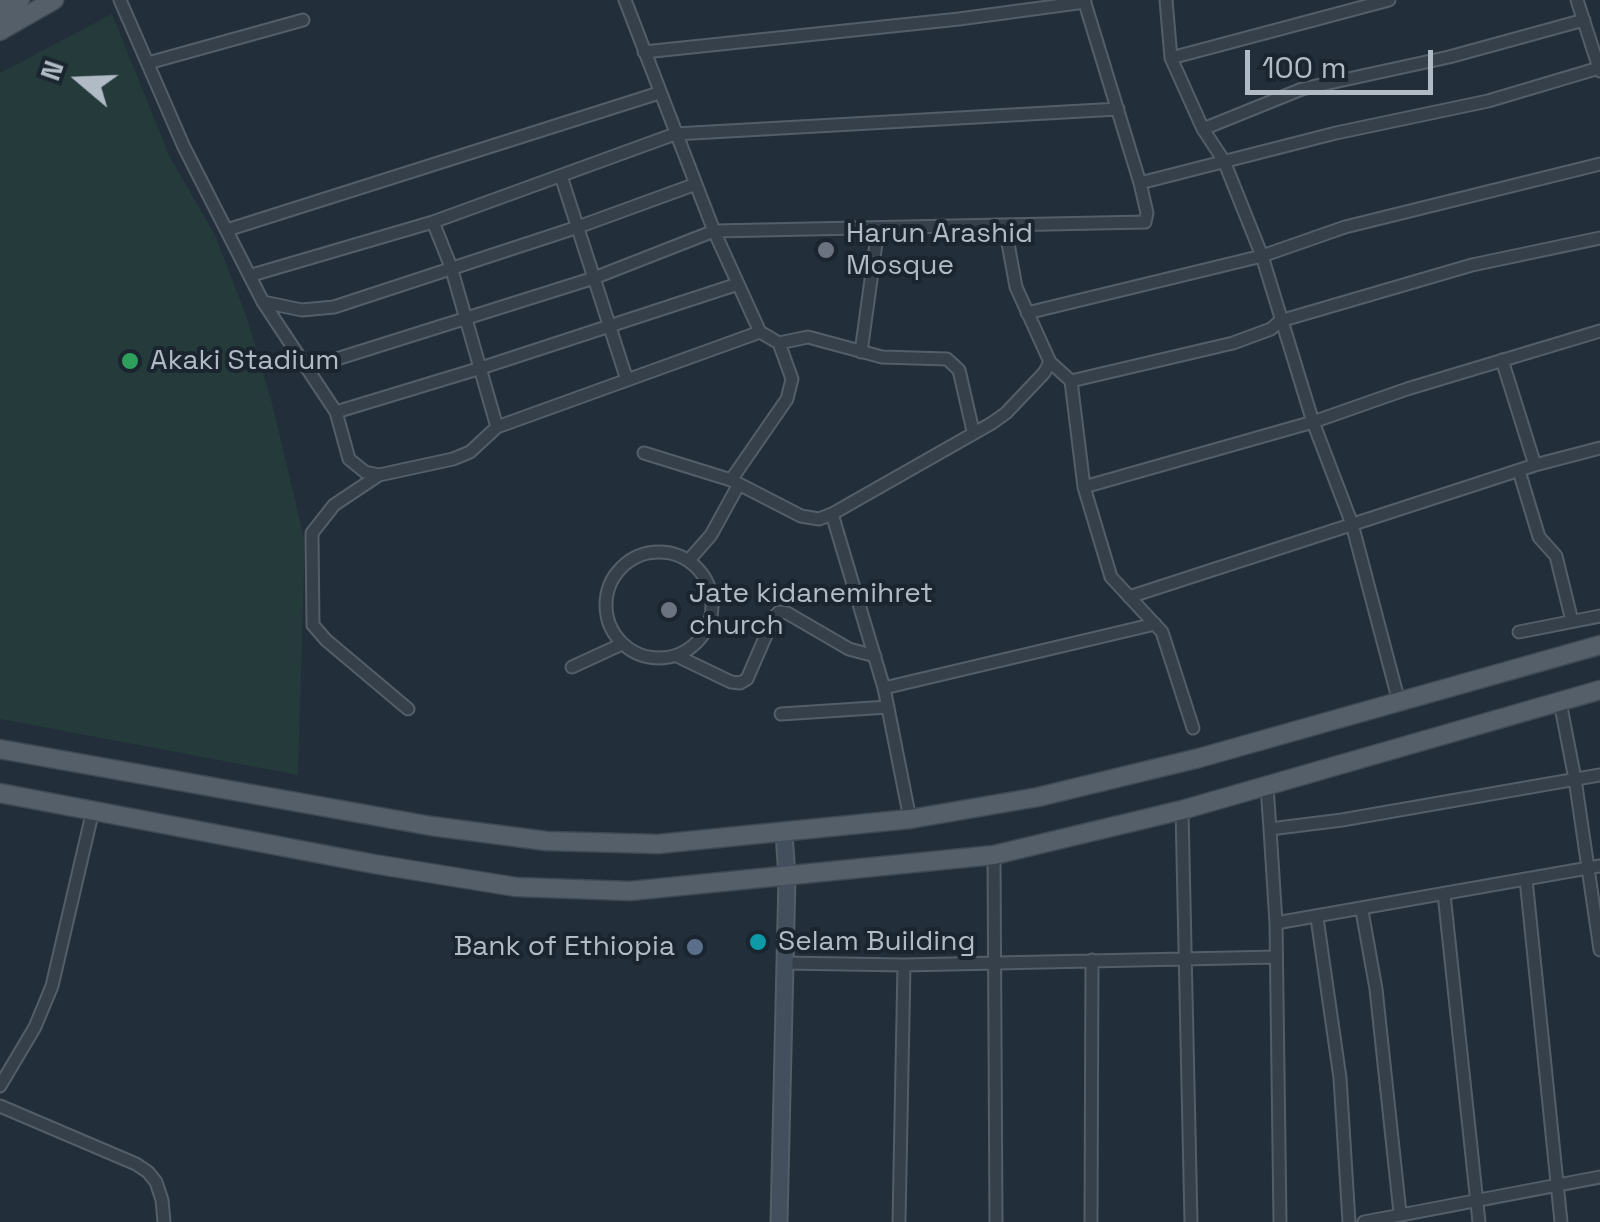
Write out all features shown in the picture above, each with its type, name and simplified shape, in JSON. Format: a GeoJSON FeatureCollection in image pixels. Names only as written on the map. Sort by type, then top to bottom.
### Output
{"type":"FeatureCollection","features":[{"type":"Feature","properties":{"kind":"main road"},"geometry":{"type":"LineString","coordinates":[[0,11],[20,0]]}},
{"type":"Feature","properties":{"kind":"main road"},"geometry":{"type":"LineString","coordinates":[[0,31],[54,0]]}},
{"type":"Feature","properties":{"kind":"main road"},"geometry":{"type":"LineString","coordinates":[[0,749],[431,826],[546,841],[658,844],[910,819],[1038,797],[1199,758],[1600,645]]}},
{"type":"Feature","properties":{"kind":"main road"},"geometry":{"type":"LineString","coordinates":[[0,794],[516,887],[630,891],[994,855],[1182,810],[1600,690]]}},
{"type":"Feature","properties":{"kind":"street"},"geometry":{"type":"LineString","coordinates":[[120,0],[184,147],[263,302],[336,412],[349,458],[365,472],[380,475]]}},
{"type":"Feature","properties":{"kind":"street"},"geometry":{"type":"LineString","coordinates":[[625,0],[714,231],[760,332],[778,344],[789,368],[792,390],[735,482],[711,535],[689,560]]}},
{"type":"Feature","properties":{"kind":"street"},"geometry":{"type":"LineString","coordinates":[[1166,0],[1171,58],[1203,129],[1224,162],[1262,256],[1313,422],[1352,524],[1399,702]]}},
{"type":"Feature","properties":{"kind":"street"},"geometry":{"type":"LineString","coordinates":[[1171,58],[1388,0]]}},
{"type":"Feature","properties":{"kind":"street"},"geometry":{"type":"LineString","coordinates":[[1140,184],[1336,132],[1488,101],[1600,70],[1577,0]]}},
{"type":"Feature","properties":{"kind":"street"},"geometry":{"type":"LineString","coordinates":[[308,368],[594,278],[714,231],[1145,222],[1140,184],[1084,1],[959,20],[644,52]]}},
{"type":"Feature","properties":{"kind":"street"},"geometry":{"type":"LineString","coordinates":[[148,63],[303,20]]}},
{"type":"Feature","properties":{"kind":"street"},"geometry":{"type":"LineString","coordinates":[[1203,129],[1302,89],[1450,57],[1584,20]]}},
{"type":"Feature","properties":{"kind":"street"},"geometry":{"type":"LineString","coordinates":[[227,230],[658,93]]}},
{"type":"Feature","properties":{"kind":"street"},"geometry":{"type":"LineString","coordinates":[[252,275],[433,222],[675,134],[1118,109]]}},
{"type":"Feature","properties":{"kind":"street"},"geometry":{"type":"LineString","coordinates":[[1026,313],[1262,256],[1345,227],[1600,164]]}},
{"type":"Feature","properties":{"kind":"street"},"geometry":{"type":"LineString","coordinates":[[561,176],[627,380]]}},
{"type":"Feature","properties":{"kind":"street"},"geometry":{"type":"LineString","coordinates":[[263,302],[302,310],[334,307],[696,184]]}},
{"type":"Feature","properties":{"kind":"street"},"geometry":{"type":"LineString","coordinates":[[433,222],[451,268],[497,427]]}},
{"type":"Feature","properties":{"kind":"street"},"geometry":{"type":"LineString","coordinates":[[1005,227],[1016,287],[1026,313],[1050,362],[1072,382],[1084,488],[1111,576],[1168,644],[1193,728]]}},
{"type":"Feature","properties":{"kind":"street"},"geometry":{"type":"LineString","coordinates":[[860,352],[878,229]]}},
{"type":"Feature","properties":{"kind":"street"},"geometry":{"type":"LineString","coordinates":[[1072,382],[1233,343],[1271,330],[1280,321],[1472,265],[1600,238]]}},
{"type":"Feature","properties":{"kind":"street"},"geometry":{"type":"LineString","coordinates":[[336,412],[738,284]]}},
{"type":"Feature","properties":{"kind":"street"},"geometry":{"type":"LineString","coordinates":[[408,709],[326,640],[313,624],[312,533],[334,506],[380,475],[453,460],[470,452],[497,427],[760,332]]}},
{"type":"Feature","properties":{"kind":"street"},"geometry":{"type":"LineString","coordinates":[[1084,488],[1313,422],[1600,332]]}},
{"type":"Feature","properties":{"kind":"street"},"geometry":{"type":"LineString","coordinates":[[778,344],[797,338],[820,338],[882,357],[947,359],[955,364],[973,432]]}},
{"type":"Feature","properties":{"kind":"street"},"geometry":{"type":"LineString","coordinates":[[1502,360],[1535,465]]}},
{"type":"Feature","properties":{"kind":"street"},"geometry":{"type":"LineString","coordinates":[[644,453],[735,482],[801,516],[819,518],[1006,413],[1035,385],[1050,362]]}},
{"type":"Feature","properties":{"kind":"street"},"geometry":{"type":"LineString","coordinates":[[1129,598],[1535,465],[1600,448]]}},
{"type":"Feature","properties":{"kind":"street"},"geometry":{"type":"LineString","coordinates":[[1519,471],[1538,537],[1556,556],[1572,622]]}},
{"type":"Feature","properties":{"kind":"street"},"geometry":{"type":"LineString","coordinates":[[832,514],[884,688],[910,819]]}},
{"type":"Feature","properties":{"kind":"street"},"geometry":{"type":"LineString","coordinates":[[651,552],[671,553],[689,560],[703,574],[711,592],[712,612],[706,631],[694,646],[677,656],[658,659],[638,655],[622,644],[610,628],[606,609],[608,589],[632,559],[651,552]]}},
{"type":"Feature","properties":{"kind":"street"},"geometry":{"type":"LineString","coordinates":[[677,656],[731,682],[747,680],[779,612],[849,649],[874,656]]}},
{"type":"Feature","properties":{"kind":"street"},"geometry":{"type":"LineString","coordinates":[[1520,632],[1600,616]]}},
{"type":"Feature","properties":{"kind":"street"},"geometry":{"type":"LineString","coordinates":[[884,688],[1155,624]]}},
{"type":"Feature","properties":{"kind":"street"},"geometry":{"type":"LineString","coordinates":[[572,667],[622,644]]}},
{"type":"Feature","properties":{"kind":"street"},"geometry":{"type":"LineString","coordinates":[[1560,702],[1594,867],[1600,950]]}},
{"type":"Feature","properties":{"kind":"street"},"geometry":{"type":"LineString","coordinates":[[781,714],[888,707]]}},
{"type":"Feature","properties":{"kind":"street"},"geometry":{"type":"LineString","coordinates":[[1270,829],[1600,775]]}},
{"type":"Feature","properties":{"kind":"street"},"geometry":{"type":"LineString","coordinates":[[1266,787],[1276,923],[1280,1222]]}},
{"type":"Feature","properties":{"kind":"street"},"geometry":{"type":"LineString","coordinates":[[0,1086],[35,1027],[52,986],[93,810]]}},
{"type":"Feature","properties":{"kind":"street"},"geometry":{"type":"LineString","coordinates":[[1182,810],[1191,1222]]}},
{"type":"Feature","properties":{"kind":"street"},"geometry":{"type":"LineString","coordinates":[[780,1222],[788,877],[784,833]]}},
{"type":"Feature","properties":{"kind":"street"},"geometry":{"type":"LineString","coordinates":[[994,855],[996,1222]]}},
{"type":"Feature","properties":{"kind":"street"},"geometry":{"type":"LineString","coordinates":[[1276,923],[1594,867]]}},
{"type":"Feature","properties":{"kind":"street"},"geometry":{"type":"LineString","coordinates":[[1526,879],[1561,1222]]}},
{"type":"Feature","properties":{"kind":"street"},"geometry":{"type":"LineString","coordinates":[[1444,894],[1478,1222]]}},
{"type":"Feature","properties":{"kind":"street"},"geometry":{"type":"LineString","coordinates":[[1362,910],[1376,988],[1400,1213]]}},
{"type":"Feature","properties":{"kind":"street"},"geometry":{"type":"LineString","coordinates":[[1318,918],[1340,1078],[1348,1222]]}},
{"type":"Feature","properties":{"kind":"street"},"geometry":{"type":"LineString","coordinates":[[784,963],[1276,957]]}},
{"type":"Feature","properties":{"kind":"street"},"geometry":{"type":"LineString","coordinates":[[1091,1222],[1092,960]]}},
{"type":"Feature","properties":{"kind":"street"},"geometry":{"type":"LineString","coordinates":[[899,1222],[904,964]]}},
{"type":"Feature","properties":{"kind":"street"},"geometry":{"type":"LineString","coordinates":[[0,1106],[148,1172],[162,1200],[164,1222]]}},
{"type":"Feature","properties":{"kind":"street"},"geometry":{"type":"LineString","coordinates":[[1364,1222],[1600,1178]]}},
{"type":"Feature","properties":{"kind":"green space","name":"Akaki Stadium"},"geometry":{"type":"Polygon","coordinates":[[[112,14],[170,157],[215,235],[247,318],[272,403],[305,542],[298,775],[0,719],[0,73],[112,14]]]}},
{"type":"Feature","properties":{"kind":"place","name":"Harun Arashid Mosque"},"geometry":{"type":"Point","coordinates":[826,250]}},
{"type":"Feature","properties":{"kind":"place","name":"Akaki Stadium"},"geometry":{"type":"Point","coordinates":[130,361]}},
{"type":"Feature","properties":{"kind":"place","name":"Jate kidanemihret church"},"geometry":{"type":"Point","coordinates":[669,610]}},
{"type":"Feature","properties":{"kind":"place","name":"Selam Building"},"geometry":{"type":"Point","coordinates":[758,942]}},
{"type":"Feature","properties":{"kind":"place","name":"Bank of Ethiopia"},"geometry":{"type":"Point","coordinates":[695,947]}}]}
